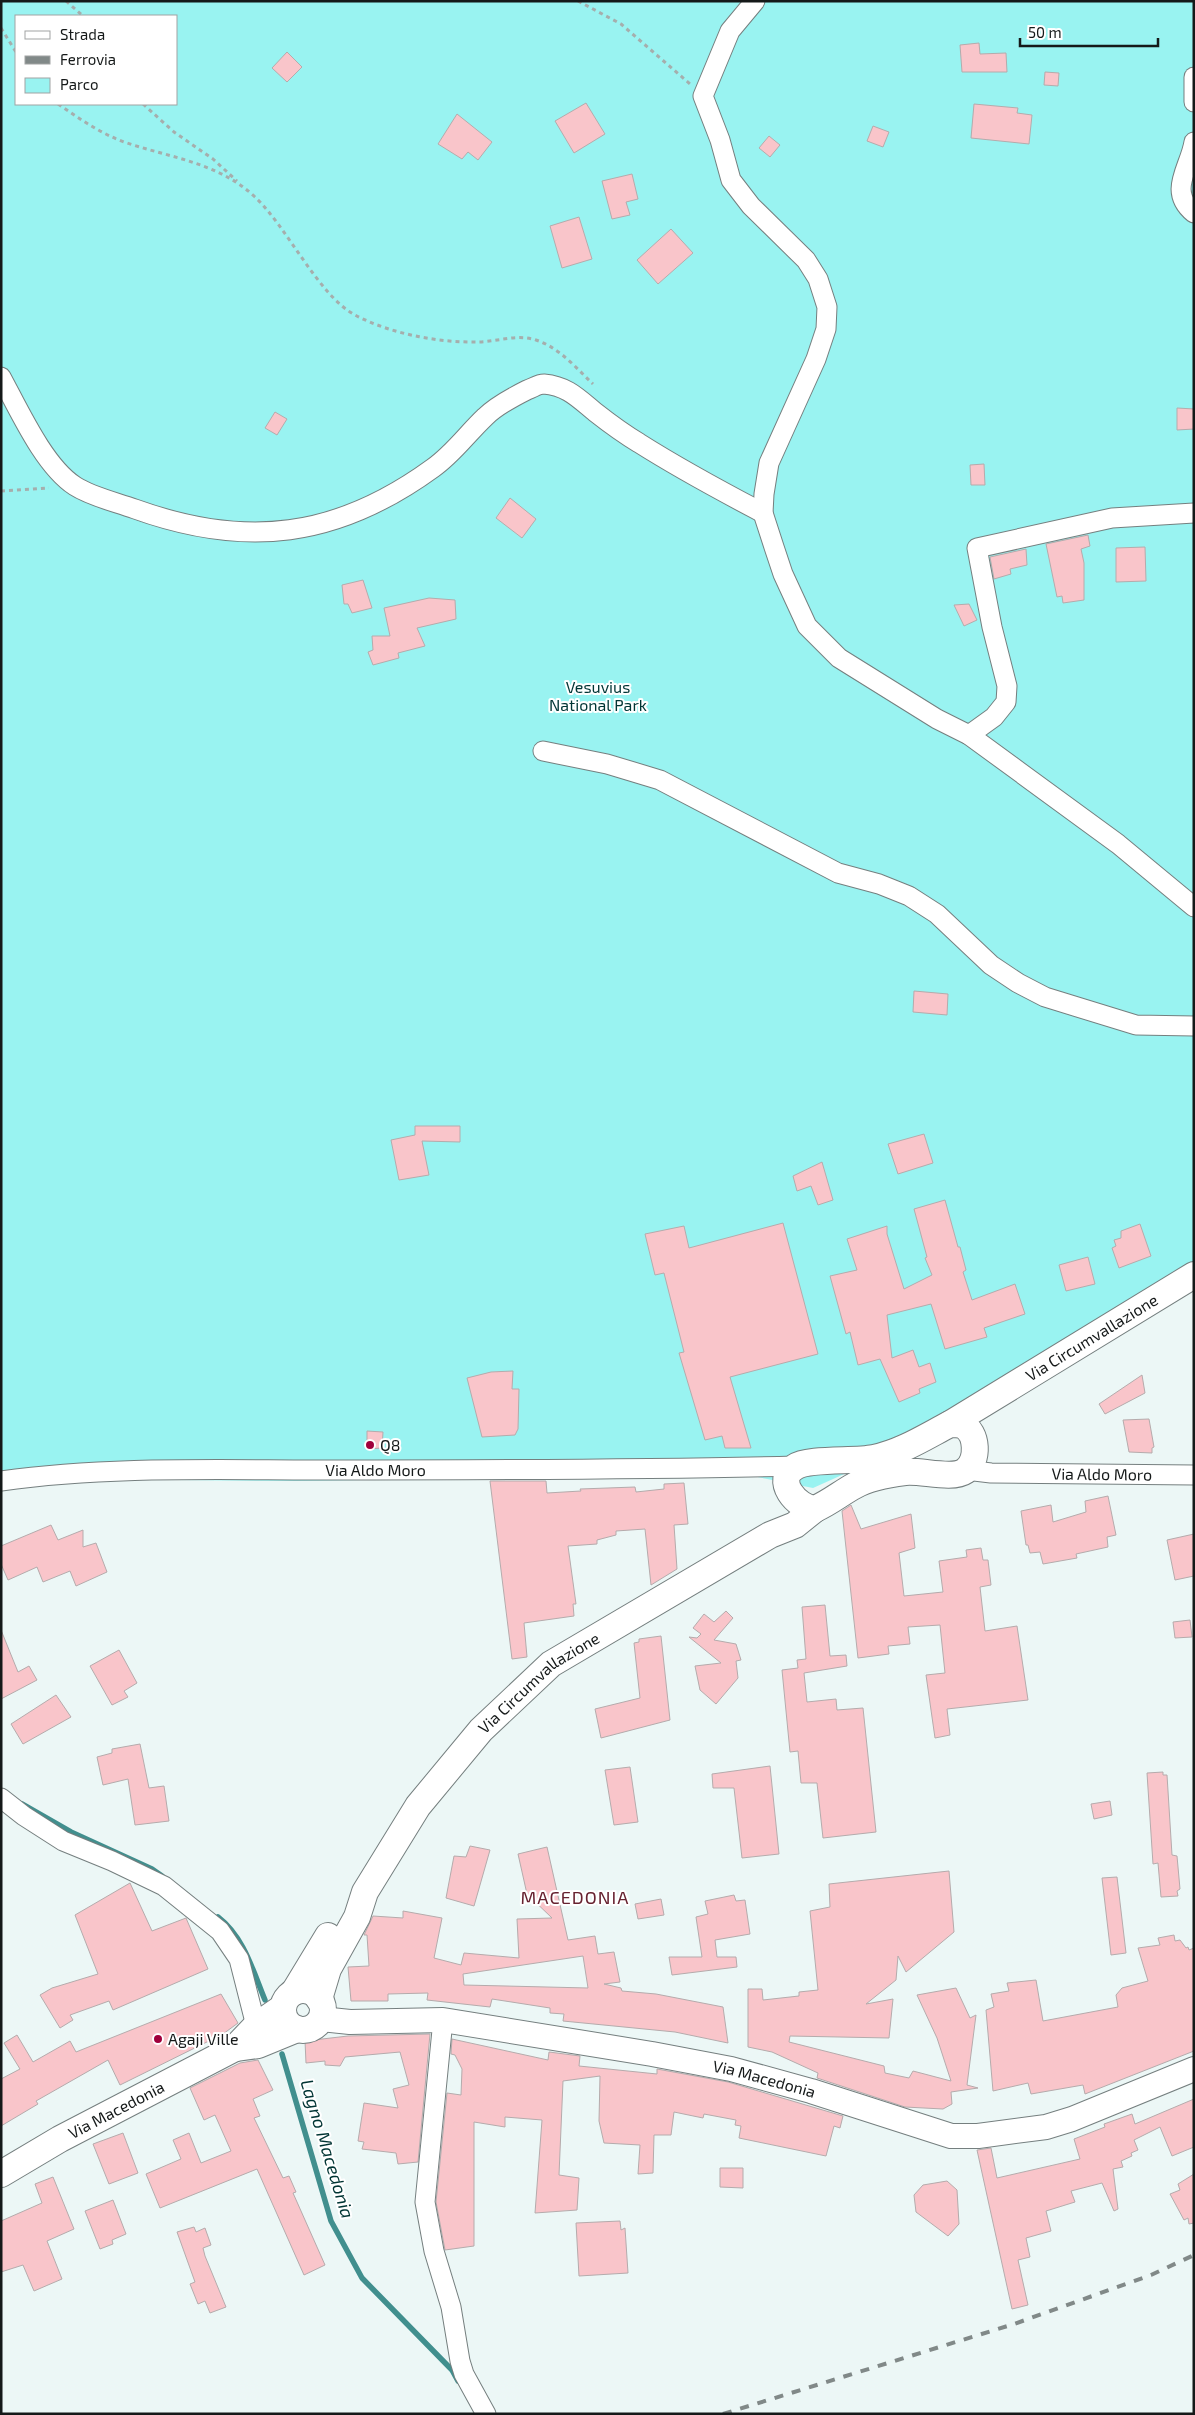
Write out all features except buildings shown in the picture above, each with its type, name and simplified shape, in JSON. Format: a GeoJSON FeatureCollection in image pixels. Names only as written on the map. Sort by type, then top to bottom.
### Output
{"type":"FeatureCollection","features":[{"type":"Feature","properties":{"kind":"main road","name":"Via Circumvallazione"},"geometry":{"type":"LineString","coordinates":[[320,2009],[328,1969],[357,1917],[365,1892],[418,1806],[481,1730],[551,1664],[770,1535],[795,1525],[815,1509],[855,1485],[884,1475],[907,1471],[957,1475],[966,1470],[974,1459],[966,1434],[991,1400],[1194,1275]]}},
{"type":"Feature","properties":{"kind":"main road"},"geometry":{"type":"LineString","coordinates":[[770,1535],[792,1483],[805,1463],[855,1461],[966,1434]]}},
{"type":"Feature","properties":{"kind":"main road"},"geometry":{"type":"LineString","coordinates":[[792,1483],[800,1505],[815,1509]]}},
{"type":"Feature","properties":{"kind":"main road","name":"Via Circumvallazione"},"geometry":{"type":"LineString","coordinates":[[288,2000],[342,1912],[365,1892]]}},
{"type":"Feature","properties":{"kind":"main road"},"geometry":{"type":"LineString","coordinates":[[308,1991],[320,2009],[311,2029],[297,2030],[286,2022],[288,2000],[308,1991]]}},
{"type":"Feature","properties":{"kind":"main road","name":"Via Macedonia"},"geometry":{"type":"LineString","coordinates":[[1,2174],[60,2139],[234,2048],[256,2026],[288,2000]]}},
{"type":"Feature","properties":{"kind":"main road","name":"Via Macedonia"},"geometry":{"type":"LineString","coordinates":[[234,2048],[258,2045],[297,2030]]}},
{"type":"Feature","properties":{"kind":"street"},"geometry":{"type":"LineString","coordinates":[[755,1],[730,31],[703,96],[720,140],[731,180],[751,206],[806,260],[818,279],[827,307],[826,329],[816,359],[769,463],[763,512],[783,574],[806,626],[839,658],[937,719],[969,735],[1118,844],[1194,907]]}},
{"type":"Feature","properties":{"kind":"street"},"geometry":{"type":"LineString","coordinates":[[1194,77],[1194,102]]}},
{"type":"Feature","properties":{"kind":"street"},"geometry":{"type":"LineString","coordinates":[[1194,142],[1180,182],[1182,196],[1187,206],[1194,213]]}},
{"type":"Feature","properties":{"kind":"street"},"geometry":{"type":"LineString","coordinates":[[1,377],[32,434],[52,464],[75,486],[153,516],[193,527],[235,533],[278,531],[322,524],[351,516],[389,496],[434,468],[468,438],[486,416],[514,397],[541,384],[562,387],[577,396],[592,410],[634,440],[694,477],[763,512]]}},
{"type":"Feature","properties":{"kind":"street"},"geometry":{"type":"LineString","coordinates":[[969,735],[994,717],[1006,702],[1008,686],[992,627],[977,548],[1112,518],[1194,513]]}},
{"type":"Feature","properties":{"kind":"street"},"geometry":{"type":"LineString","coordinates":[[543,750],[607,764],[660,780],[838,873],[879,884],[909,896],[937,914],[992,965],[1018,983],[1044,997],[1136,1025],[1194,1026]]}},
{"type":"Feature","properties":{"kind":"street"},"geometry":{"type":"LineString","coordinates":[[966,1434],[994,1462],[1011,1472]]}},
{"type":"Feature","properties":{"kind":"street","name":"Via Aldo Moro"},"geometry":{"type":"LineString","coordinates":[[1,1481],[62,1473],[152,1470],[752,1468],[792,1483]]}},
{"type":"Feature","properties":{"kind":"street","name":"Via Aldo Moro"},"geometry":{"type":"LineString","coordinates":[[966,1470],[991,1473],[1194,1476]]}},
{"type":"Feature","properties":{"kind":"street"},"geometry":{"type":"LineString","coordinates":[[1,1798],[62,1841],[112,1861],[164,1886],[220,1931],[239,1959],[256,2026]]}},
{"type":"Feature","properties":{"kind":"street","name":"Via Macedonia"},"geometry":{"type":"LineString","coordinates":[[320,2009],[350,2022],[443,2020],[731,2069],[811,2091],[951,2136],[978,2136],[1046,2128],[1194,2069]]}},
{"type":"Feature","properties":{"kind":"street"},"geometry":{"type":"LineString","coordinates":[[443,2020],[425,2202],[434,2251],[451,2307],[460,2361],[464,2374],[486,2414]]}},
{"type":"Feature","properties":{"kind":"path"},"geometry":{"type":"LineString","coordinates":[[66,1],[82,15]]}},
{"type":"Feature","properties":{"kind":"path"},"geometry":{"type":"LineString","coordinates":[[578,1],[621,24],[703,96]]}},
{"type":"Feature","properties":{"kind":"path"},"geometry":{"type":"LineString","coordinates":[[1,28],[15,50]]}},
{"type":"Feature","properties":{"kind":"path"},"geometry":{"type":"LineString","coordinates":[[59,105],[93,128],[127,143],[193,161],[234,180],[255,196]]}},
{"type":"Feature","properties":{"kind":"path"},"geometry":{"type":"LineString","coordinates":[[144,105],[174,132],[213,159],[255,196],[271,213],[339,303],[353,314],[394,330],[441,339],[481,342],[521,337],[536,340],[566,357],[596,387]]}},
{"type":"Feature","properties":{"kind":"path"},"geometry":{"type":"LineString","coordinates":[[1,491],[75,486]]}},
{"type":"Feature","properties":{"kind":"green space","name":"Vesuvius National Park"},"geometry":{"type":"Polygon","coordinates":[[[1,1],[1194,1],[1194,1288],[929,1436],[813,1488],[742,1474],[296,1481],[72,1479],[1,1491],[1,1]]]}},
{"type":"Feature","properties":{"kind":"waterway"},"geometry":{"type":"LineString","coordinates":[[22,1804],[71,1832],[152,1869],[162,1876]]}},
{"type":"Feature","properties":{"kind":"waterway"},"geometry":{"type":"LineString","coordinates":[[218,1917],[235,1934],[241,1944],[265,2000]]}},
{"type":"Feature","properties":{"kind":"waterway","name":"Lagno Macedonia"},"geometry":{"type":"LineString","coordinates":[[282,2054],[331,2221],[362,2278],[452,2370],[458,2381]]}},
{"type":"Feature","properties":{"kind":"railway"},"geometry":{"type":"LineString","coordinates":[[723,2414],[1014,2324],[1151,2275],[1194,2255]]}},
{"type":"Feature","properties":{"kind":"place","name":"Q8"},"geometry":{"type":"Point","coordinates":[370,1445]}},
{"type":"Feature","properties":{"kind":"place","name":"Agaji Ville"},"geometry":{"type":"Point","coordinates":[158,2039]}},
{"type":"Feature","properties":{"kind":"district","name":"MACEDONIA"},"geometry":{"type":"Point","coordinates":[575,1898]}}]}
